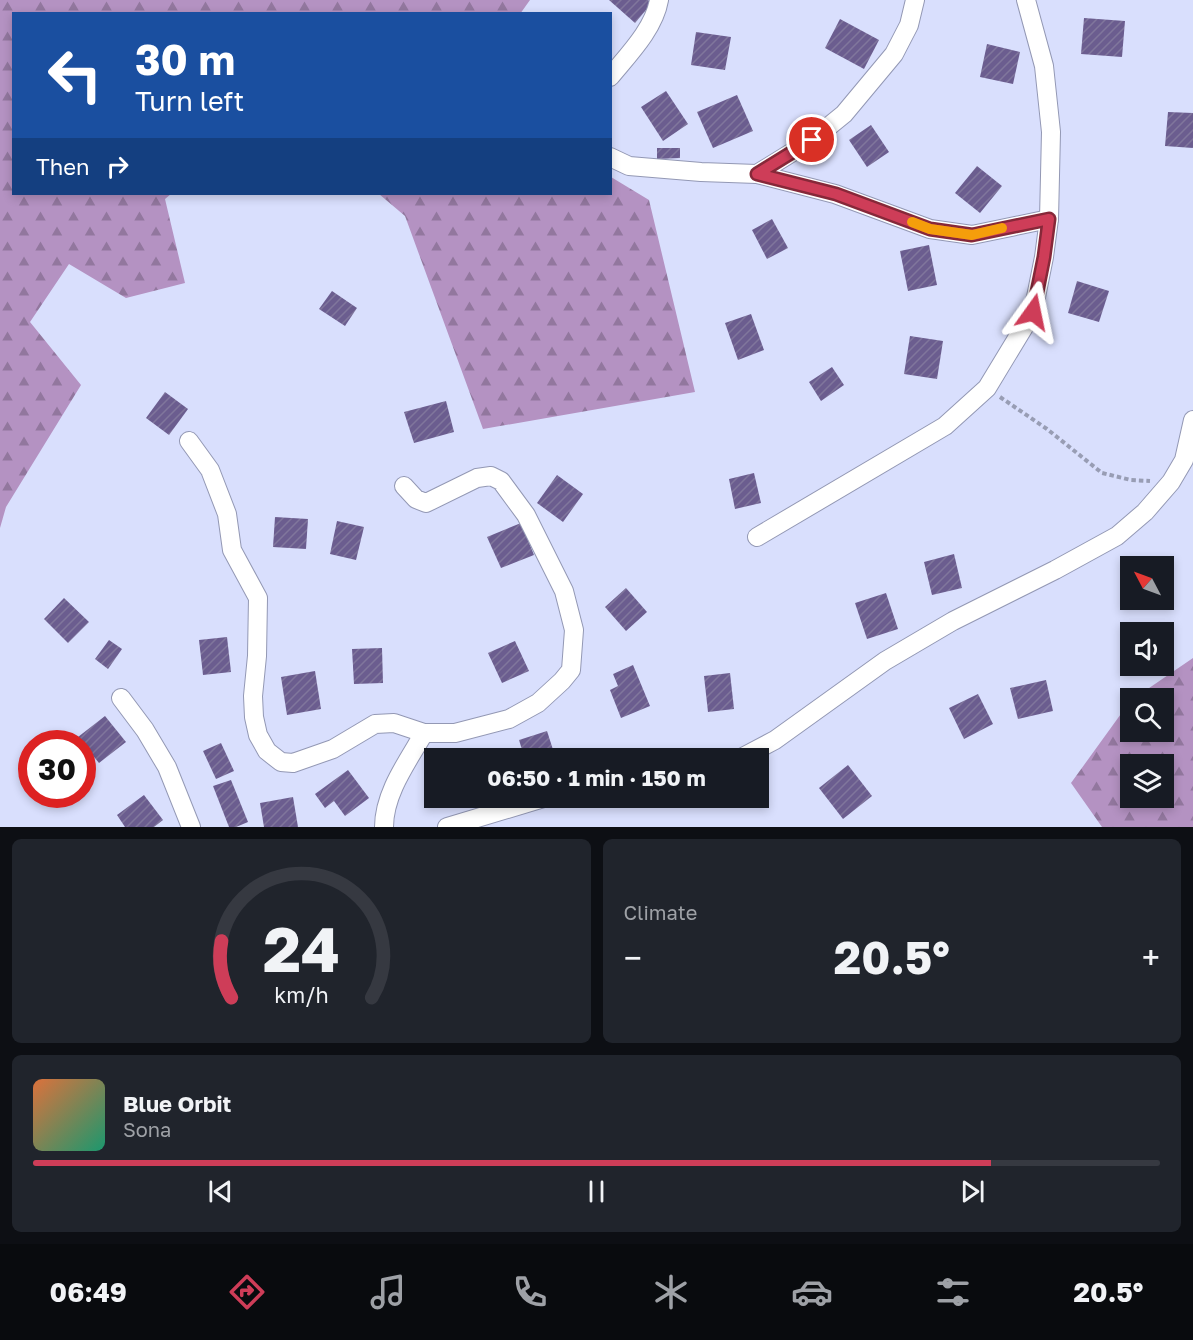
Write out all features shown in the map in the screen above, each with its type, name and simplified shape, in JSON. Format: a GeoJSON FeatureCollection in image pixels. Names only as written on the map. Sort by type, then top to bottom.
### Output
{"type":"FeatureCollection","features":[{"type":"Feature","properties":{"kind":"street"},"geometry":{"type":"LineString","coordinates":[[612,75],[643,35],[657,11],[659,0]]}},
{"type":"Feature","properties":{"kind":"street"},"geometry":{"type":"LineString","coordinates":[[757,174],[812,140],[844,114],[894,54],[909,24],[915,0]]}},
{"type":"Feature","properties":{"kind":"street"},"geometry":{"type":"LineString","coordinates":[[757,537],[945,426],[987,388],[1033,312],[1049,219],[1051,132],[1044,66],[1026,0]]}},
{"type":"Feature","properties":{"kind":"street"},"geometry":{"type":"LineString","coordinates":[[612,158],[629,166],[757,174],[836,194],[930,229],[972,235],[1049,219]]}},
{"type":"Feature","properties":{"kind":"street"},"geometry":{"type":"LineString","coordinates":[[760,748],[775,740],[885,661],[953,621],[1117,536],[1145,512],[1171,482],[1184,460],[1193,420]]}},
{"type":"Feature","properties":{"kind":"street"},"geometry":{"type":"LineString","coordinates":[[189,441],[210,470],[226,514],[232,550],[258,598],[257,656],[253,696],[258,735],[267,751],[281,762],[293,763],[333,749],[375,724],[394,723],[424,733],[455,733],[509,719],[538,703],[571,670],[574,630],[564,591],[526,514],[501,481],[491,476],[477,478],[426,503],[416,499],[404,486]]}},
{"type":"Feature","properties":{"kind":"street"},"geometry":{"type":"LineString","coordinates":[[121,698],[145,730],[167,767],[191,827]]}},
{"type":"Feature","properties":{"kind":"street"},"geometry":{"type":"LineString","coordinates":[[384,827],[389,802],[398,780],[424,733]]}},
{"type":"Feature","properties":{"kind":"street"},"geometry":{"type":"LineString","coordinates":[[447,827],[511,808]]}},
{"type":"Feature","properties":{"kind":"path"},"geometry":{"type":"LineString","coordinates":[[987,388],[1047,429],[1102,473],[1131,480],[1171,482]]}},
{"type":"Feature","properties":{"kind":"green space"},"geometry":{"type":"Polygon","coordinates":[[[0,0],[530,0],[521,12],[12,12],[12,195],[170,195],[165,199],[185,283],[126,298],[69,264],[30,322],[81,385],[6,507],[0,528],[0,0]]]}},
{"type":"Feature","properties":{"kind":"green space"},"geometry":{"type":"Polygon","coordinates":[[[612,178],[649,200],[695,392],[483,429],[405,216],[380,195],[612,195],[612,178]]]}},
{"type":"Feature","properties":{"kind":"green space"},"geometry":{"type":"Polygon","coordinates":[[[1193,658],[1193,827],[1102,827],[1071,783],[1120,715],[1120,742],[1174,742],[1174,688],[1149,688],[1167,676],[1174,676],[1174,671],[1193,658]]]}},
{"type":"Feature","properties":{"kind":"building"},"geometry":{"type":"Polygon","coordinates":[[[609,0],[648,0],[652,3],[635,23],[609,0]]]}},
{"type":"Feature","properties":{"kind":"building"},"geometry":{"type":"Polygon","coordinates":[[[1084,18],[1125,21],[1122,57],[1081,54],[1084,18]]]}},
{"type":"Feature","properties":{"kind":"building"},"geometry":{"type":"Polygon","coordinates":[[[840,19],[879,40],[864,69],[825,48],[840,19]]]}},
{"type":"Feature","properties":{"kind":"building"},"geometry":{"type":"Polygon","coordinates":[[[696,32],[731,37],[725,70],[691,65],[696,32]]]}},
{"type":"Feature","properties":{"kind":"building"},"geometry":{"type":"Polygon","coordinates":[[[987,44],[1020,52],[1013,84],[980,77],[987,44]]]}},
{"type":"Feature","properties":{"kind":"building"},"geometry":{"type":"Polygon","coordinates":[[[666,91],[688,124],[663,141],[641,107],[666,91]]]}},
{"type":"Feature","properties":{"kind":"building"},"geometry":{"type":"Polygon","coordinates":[[[737,95],[753,131],[713,148],[697,112],[737,95]]]}},
{"type":"Feature","properties":{"kind":"building"},"geometry":{"type":"Polygon","coordinates":[[[1168,112],[1193,113],[1193,148],[1165,146],[1168,112]]]}},
{"type":"Feature","properties":{"kind":"building"},"geometry":{"type":"Polygon","coordinates":[[[871,125],[889,152],[867,167],[849,140],[871,125]]]}},
{"type":"Feature","properties":{"kind":"building"},"geometry":{"type":"Polygon","coordinates":[[[657,148],[680,148],[680,158],[657,159],[657,148]]]}},
{"type":"Feature","properties":{"kind":"building"},"geometry":{"type":"Polygon","coordinates":[[[977,166],[1002,186],[980,213],[955,193],[977,166]]]}},
{"type":"Feature","properties":{"kind":"building"},"geometry":{"type":"Polygon","coordinates":[[[772,219],[788,248],[767,259],[752,230],[772,219]]]}},
{"type":"Feature","properties":{"kind":"building"},"geometry":{"type":"Polygon","coordinates":[[[929,245],[937,285],[908,291],[900,251],[929,245]]]}},
{"type":"Feature","properties":{"kind":"building"},"geometry":{"type":"Polygon","coordinates":[[[1077,281],[1109,291],[1099,322],[1068,313],[1077,281]]]}},
{"type":"Feature","properties":{"kind":"building"},"geometry":{"type":"Polygon","coordinates":[[[332,291],[357,308],[345,326],[319,309],[332,291]]]}},
{"type":"Feature","properties":{"kind":"building"},"geometry":{"type":"Polygon","coordinates":[[[751,314],[764,350],[738,360],[725,323],[751,314]]]}},
{"type":"Feature","properties":{"kind":"building"},"geometry":{"type":"Polygon","coordinates":[[[910,336],[943,341],[937,379],[904,374],[910,336]]]}},
{"type":"Feature","properties":{"kind":"building"},"geometry":{"type":"Polygon","coordinates":[[[832,367],[844,385],[821,401],[809,382],[832,367]]]}},
{"type":"Feature","properties":{"kind":"building"},"geometry":{"type":"Polygon","coordinates":[[[165,392],[188,409],[169,435],[146,418],[165,392]]]}},
{"type":"Feature","properties":{"kind":"building"},"geometry":{"type":"Polygon","coordinates":[[[446,401],[454,432],[414,443],[404,412],[446,401]]]}},
{"type":"Feature","properties":{"kind":"building"},"geometry":{"type":"Polygon","coordinates":[[[754,473],[761,503],[735,509],[729,479],[754,473]]]}},
{"type":"Feature","properties":{"kind":"building"},"geometry":{"type":"Polygon","coordinates":[[[557,475],[583,494],[563,522],[537,503],[557,475]]]}},
{"type":"Feature","properties":{"kind":"building"},"geometry":{"type":"Polygon","coordinates":[[[275,517],[308,519],[306,549],[273,547],[275,517]]]}},
{"type":"Feature","properties":{"kind":"building"},"geometry":{"type":"Polygon","coordinates":[[[337,521],[364,527],[356,560],[330,554],[337,521]]]}},
{"type":"Feature","properties":{"kind":"building"},"geometry":{"type":"Polygon","coordinates":[[[521,523],[534,555],[501,568],[487,537],[521,523]]]}},
{"type":"Feature","properties":{"kind":"building"},"geometry":{"type":"Polygon","coordinates":[[[954,554],[962,588],[932,595],[924,562],[954,554]]]}},
{"type":"Feature","properties":{"kind":"building"},"geometry":{"type":"Polygon","coordinates":[[[626,588],[647,612],[626,631],[605,607],[626,588]]]}},
{"type":"Feature","properties":{"kind":"building"},"geometry":{"type":"Polygon","coordinates":[[[886,593],[898,629],[867,639],[855,603],[886,593]]]}},
{"type":"Feature","properties":{"kind":"building"},"geometry":{"type":"Polygon","coordinates":[[[64,598],[89,622],[68,643],[44,619],[64,598]]]}},
{"type":"Feature","properties":{"kind":"building"},"geometry":{"type":"Polygon","coordinates":[[[227,637],[231,672],[203,675],[199,640],[227,637]]]}},
{"type":"Feature","properties":{"kind":"building"},"geometry":{"type":"Polygon","coordinates":[[[109,640],[122,649],[108,669],[95,659],[109,640]]]}},
{"type":"Feature","properties":{"kind":"building"},"geometry":{"type":"Polygon","coordinates":[[[515,641],[529,671],[502,683],[488,653],[515,641]]]}},
{"type":"Feature","properties":{"kind":"building"},"geometry":{"type":"Polygon","coordinates":[[[382,648],[383,683],[354,684],[352,649],[382,648]]]}},
{"type":"Feature","properties":{"kind":"building"},"geometry":{"type":"Polygon","coordinates":[[[633,665],[650,706],[621,718],[610,690],[618,686],[613,674],[633,665]]]}},
{"type":"Feature","properties":{"kind":"building"},"geometry":{"type":"Polygon","coordinates":[[[315,671],[321,709],[287,715],[281,677],[315,671]]]}},
{"type":"Feature","properties":{"kind":"building"},"geometry":{"type":"Polygon","coordinates":[[[730,673],[734,709],[708,712],[704,676],[730,673]]]}},
{"type":"Feature","properties":{"kind":"building"},"geometry":{"type":"Polygon","coordinates":[[[1046,680],[1053,711],[1018,719],[1010,688],[1046,680]]]}},
{"type":"Feature","properties":{"kind":"building"},"geometry":{"type":"Polygon","coordinates":[[[978,694],[993,724],[964,739],[949,708],[978,694]]]}},
{"type":"Feature","properties":{"kind":"building"},"geometry":{"type":"Polygon","coordinates":[[[105,716],[126,742],[99,763],[96,759],[96,730],[87,730],[105,716]]]}},
{"type":"Feature","properties":{"kind":"building"},"geometry":{"type":"Polygon","coordinates":[[[547,731],[552,748],[522,748],[519,740],[547,731]]]}},
{"type":"Feature","properties":{"kind":"building"},"geometry":{"type":"Polygon","coordinates":[[[221,743],[234,771],[216,779],[203,751],[221,743]]]}},
{"type":"Feature","properties":{"kind":"building"},"geometry":{"type":"Polygon","coordinates":[[[848,765],[872,796],[843,819],[819,788],[848,765]]]}},
{"type":"Feature","properties":{"kind":"building"},"geometry":{"type":"Polygon","coordinates":[[[348,770],[369,798],[345,816],[334,801],[325,808],[315,794],[348,770]]]}},
{"type":"Feature","properties":{"kind":"building"},"geometry":{"type":"Polygon","coordinates":[[[231,780],[248,822],[236,827],[229,827],[213,786],[231,780]]]}},
{"type":"Feature","properties":{"kind":"building"},"geometry":{"type":"Polygon","coordinates":[[[144,795],[163,820],[154,827],[125,827],[117,815],[144,795]]]}},
{"type":"Feature","properties":{"kind":"building"},"geometry":{"type":"Polygon","coordinates":[[[293,797],[298,827],[264,827],[260,803],[293,797]]]}},
{"type":"Feature","properties":{"kind":"slow traffic"},"geometry":{"type":"LineString","coordinates":[[912,222],[930,229],[972,235],[1002,228]]}},
{"type":"Feature","properties":{"kind":"route"},"geometry":{"type":"LineString","coordinates":[[812,140],[757,174],[836,194],[930,229],[972,235],[1049,219],[1033,312]]}}]}
